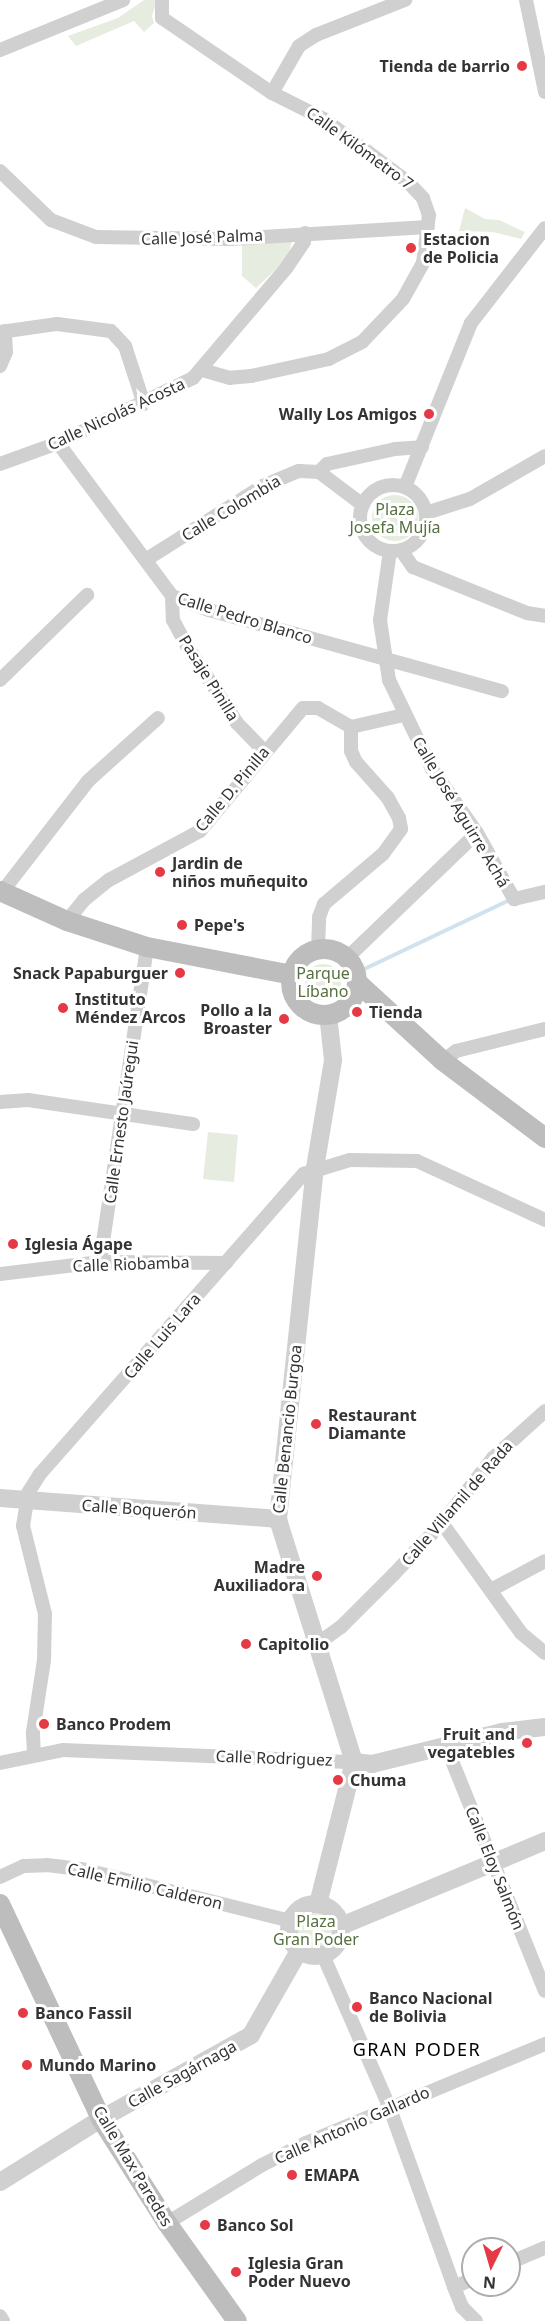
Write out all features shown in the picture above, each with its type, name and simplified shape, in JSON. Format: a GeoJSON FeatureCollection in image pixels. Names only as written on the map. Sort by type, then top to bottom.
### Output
{"type":"FeatureCollection","features":[{"type":"Feature","properties":{"kind":"main road"},"geometry":{"type":"LineString","coordinates":[[1,892],[67,921],[147,946],[292,975]]}},
{"type":"Feature","properties":{"kind":"main road"},"geometry":{"type":"LineString","coordinates":[[360,991],[343,1008],[328,1014],[317,1014],[300,1004],[294,995],[292,975],[301,958],[318,950],[329,949],[347,958],[360,991],[443,1061],[545,1138]]}},
{"type":"Feature","properties":{"kind":"main road","name":"Calle Max Paredes"},"geometry":{"type":"LineString","coordinates":[[0,1905],[101,2119],[167,2223],[237,2321]]}},
{"type":"Feature","properties":{"kind":"street"},"geometry":{"type":"LineString","coordinates":[[0,50],[123,0]]}},
{"type":"Feature","properties":{"kind":"street","name":"Calle Kilómetro 7"},"geometry":{"type":"LineString","coordinates":[[162,0],[162,18],[272,93],[308,108],[408,182],[427,206],[428,227]]}},
{"type":"Feature","properties":{"kind":"street"},"geometry":{"type":"LineString","coordinates":[[272,93],[299,46],[316,34],[405,0]]}},
{"type":"Feature","properties":{"kind":"street"},"geometry":{"type":"LineString","coordinates":[[526,0],[541,63],[545,92]]}},
{"type":"Feature","properties":{"kind":"street","name":"Calle José Palma"},"geometry":{"type":"LineString","coordinates":[[0,171],[51,220],[96,237],[230,239],[428,227]]}},
{"type":"Feature","properties":{"kind":"street"},"geometry":{"type":"LineString","coordinates":[[201,370],[230,378],[251,376],[329,359],[355,347],[381,323],[414,280],[423,263],[428,227]]}},
{"type":"Feature","properties":{"kind":"street"},"geometry":{"type":"LineString","coordinates":[[405,487],[471,323],[545,228]]}},
{"type":"Feature","properties":{"kind":"street","name":"Calle Nicolás Acosta"},"geometry":{"type":"LineString","coordinates":[[0,464],[58,442],[144,404],[201,370],[233,327],[287,267],[304,242],[305,233]]}},
{"type":"Feature","properties":{"kind":"street"},"geometry":{"type":"LineString","coordinates":[[0,366],[6,352],[2,331],[57,324],[111,331],[125,346],[144,404]]}},
{"type":"Feature","properties":{"kind":"street","name":"Calle Pedro Blanco"},"geometry":{"type":"LineString","coordinates":[[58,442],[147,559],[172,596],[306,638],[382,655],[502,692]]}},
{"type":"Feature","properties":{"kind":"street","name":"Calle Colombia"},"geometry":{"type":"LineString","coordinates":[[147,559],[263,486],[299,471],[319,472],[327,464],[395,449],[422,447]]}},
{"type":"Feature","properties":{"kind":"street"},"geometry":{"type":"LineString","coordinates":[[426,513],[470,499],[545,456]]}},
{"type":"Feature","properties":{"kind":"street"},"geometry":{"type":"LineString","coordinates":[[319,472],[363,505]]}},
{"type":"Feature","properties":{"kind":"street"},"geometry":{"type":"LineString","coordinates":[[396,551],[418,540],[426,513],[416,494],[405,487],[377,489],[363,505],[360,515],[365,535],[371,542],[396,551],[414,567],[527,613],[545,616]]}},
{"type":"Feature","properties":{"kind":"street","name":"Calle José Aguirre Achá"},"geometry":{"type":"LineString","coordinates":[[396,551],[380,620],[382,655],[404,715],[432,769],[477,833],[514,899],[545,892]]}},
{"type":"Feature","properties":{"kind":"street"},"geometry":{"type":"LineString","coordinates":[[0,680],[87,595]]}},
{"type":"Feature","properties":{"kind":"street","name":"Pasaje Pinilla"},"geometry":{"type":"LineString","coordinates":[[172,596],[173,620],[187,646],[237,723],[264,751]]}},
{"type":"Feature","properties":{"kind":"street","name":"Calle D. Pinilla"},"geometry":{"type":"LineString","coordinates":[[67,921],[84,900],[109,880],[200,831],[264,751],[303,708],[318,708],[351,727]]}},
{"type":"Feature","properties":{"kind":"street"},"geometry":{"type":"LineString","coordinates":[[318,950],[319,917],[324,904],[383,854],[400,829],[399,818],[388,798],[356,762],[351,751],[351,727],[404,715]]}},
{"type":"Feature","properties":{"kind":"street"},"geometry":{"type":"LineString","coordinates":[[1,892],[88,781],[158,718]]}},
{"type":"Feature","properties":{"kind":"street"},"geometry":{"type":"LineString","coordinates":[[347,958],[477,833]]}},
{"type":"Feature","properties":{"kind":"street","name":"Calle Ernesto Jaúregui"},"geometry":{"type":"LineString","coordinates":[[100,1262],[147,946]]}},
{"type":"Feature","properties":{"kind":"street","name":"Calle Benancio Burgoa"},"geometry":{"type":"LineString","coordinates":[[328,1014],[333,1060],[315,1168],[278,1520],[354,1762]]}},
{"type":"Feature","properties":{"kind":"street"},"geometry":{"type":"LineString","coordinates":[[443,1061],[456,1051],[545,1029]]}},
{"type":"Feature","properties":{"kind":"street"},"geometry":{"type":"LineString","coordinates":[[0,1102],[28,1100],[193,1124]]}},
{"type":"Feature","properties":{"kind":"street","name":"Calle Luis Lara"},"geometry":{"type":"LineString","coordinates":[[34,1754],[33,1732],[44,1660],[45,1614],[25,1544],[26,1501],[40,1474],[304,1174],[315,1168],[350,1160],[417,1161],[545,1220]]}},
{"type":"Feature","properties":{"kind":"street","name":"Calle Riobamba"},"geometry":{"type":"LineString","coordinates":[[0,1274],[100,1262],[226,1263]]}},
{"type":"Feature","properties":{"kind":"street","name":"Calle Villamil de Rada"},"geometry":{"type":"LineString","coordinates":[[316,1645],[341,1627],[442,1524],[493,1458],[545,1411]]}},
{"type":"Feature","properties":{"kind":"street","name":"Calle Boquerón"},"geometry":{"type":"LineString","coordinates":[[0,1498],[278,1520]]}},
{"type":"Feature","properties":{"kind":"street"},"geometry":{"type":"LineString","coordinates":[[442,1524],[521,1633],[545,1653]]}},
{"type":"Feature","properties":{"kind":"street"},"geometry":{"type":"LineString","coordinates":[[491,1590],[545,1561]]}},
{"type":"Feature","properties":{"kind":"street","name":"Calle Rodriguez"},"geometry":{"type":"LineString","coordinates":[[0,1763],[34,1754],[63,1750],[372,1764],[502,1732],[545,1727]]}},
{"type":"Feature","properties":{"kind":"street","name":"Calle Eloy Salmón"},"geometry":{"type":"LineString","coordinates":[[446,1746],[545,1991]]}},
{"type":"Feature","properties":{"kind":"street"},"geometry":{"type":"LineString","coordinates":[[318,1904],[354,1762]]}},
{"type":"Feature","properties":{"kind":"street"},"geometry":{"type":"LineString","coordinates":[[341,1926],[491,1861],[545,1841]]}},
{"type":"Feature","properties":{"kind":"street","name":"Calle Emilio Calderon"},"geometry":{"type":"LineString","coordinates":[[0,1877],[24,1866],[47,1865],[86,1870],[290,1921]]}},
{"type":"Feature","properties":{"kind":"street"},"geometry":{"type":"LineString","coordinates":[[318,1904],[333,1911],[341,1926],[339,1940],[323,1955],[299,1951],[290,1938],[290,1921],[301,1908],[318,1904]]}},
{"type":"Feature","properties":{"kind":"street","name":"Calle Sagárnaga"},"geometry":{"type":"LineString","coordinates":[[0,2182],[101,2119],[251,2035],[299,1951]]}},
{"type":"Feature","properties":{"kind":"street"},"geometry":{"type":"LineString","coordinates":[[323,1955],[390,2106],[462,2307],[476,2321]]}},
{"type":"Feature","properties":{"kind":"street","name":"Calle Antonio Gallardo"},"geometry":{"type":"LineString","coordinates":[[167,2223],[262,2165],[390,2106],[545,2044]]}},
{"type":"Feature","properties":{"kind":"street"},"geometry":{"type":"LineString","coordinates":[[521,2258],[545,2248]]}},
{"type":"Feature","properties":{"kind":"street"},"geometry":{"type":"LineString","coordinates":[[454,2287],[461,2284]]}},
{"type":"Feature","properties":{"kind":"street"},"geometry":{"type":"LineString","coordinates":[[0,2316],[3,2321]]}},
{"type":"Feature","properties":{"kind":"green space"},"geometry":{"type":"Polygon","coordinates":[[[144,0],[157,0],[152,16],[154,23],[144,32],[134,21],[76,46],[68,36],[118,18],[144,0]]]}},
{"type":"Feature","properties":{"kind":"green space"},"geometry":{"type":"Polygon","coordinates":[[[465,208],[485,219],[499,220],[525,232],[521,239],[493,232],[459,231],[465,208]]]}},
{"type":"Feature","properties":{"kind":"green space"},"geometry":{"type":"Polygon","coordinates":[[[292,240],[288,258],[256,288],[242,276],[242,241],[292,240]]]}},
{"type":"Feature","properties":{"kind":"green space","name":"Plaza Josefa Mujía"},"geometry":{"type":"Polygon","coordinates":[[[395,495],[411,502],[418,518],[411,534],[395,541],[379,534],[372,518],[379,502],[395,495]]]}},
{"type":"Feature","properties":{"kind":"green space","name":"Parque Líbano"},"geometry":{"type":"Polygon","coordinates":[[[323,964],[336,969],[341,982],[336,995],[323,1000],[310,995],[305,982],[310,969],[323,964]]]}},
{"type":"Feature","properties":{"kind":"green space"},"geometry":{"type":"Polygon","coordinates":[[[208,1132],[238,1135],[234,1182],[203,1179],[208,1132]]]}},
{"type":"Feature","properties":{"kind":"green space","name":"Plaza Gran Poder"},"geometry":{"type":"Polygon","coordinates":[[[316,1912],[329,1917],[334,1930],[329,1943],[316,1948],[303,1943],[298,1930],[303,1917],[316,1912]]]}},
{"type":"Feature","properties":{"kind":"waterway"},"geometry":{"type":"LineString","coordinates":[[356,973],[510,900]]}},
{"type":"Feature","properties":{"kind":"place","name":"Tienda de barrio"},"geometry":{"type":"Point","coordinates":[522,66]}},
{"type":"Feature","properties":{"kind":"place","name":"Estacion de Policia"},"geometry":{"type":"Point","coordinates":[411,248]}},
{"type":"Feature","properties":{"kind":"place","name":"Wally Los Amigos"},"geometry":{"type":"Point","coordinates":[429,414]}},
{"type":"Feature","properties":{"kind":"place","name":"Jardin de niños muñequito"},"geometry":{"type":"Point","coordinates":[160,872]}},
{"type":"Feature","properties":{"kind":"place","name":"Pepe's"},"geometry":{"type":"Point","coordinates":[182,925]}},
{"type":"Feature","properties":{"kind":"place","name":"Snack Papaburguer"},"geometry":{"type":"Point","coordinates":[180,973]}},
{"type":"Feature","properties":{"kind":"place","name":"Instituto Méndez Arcos"},"geometry":{"type":"Point","coordinates":[63,1008]}},
{"type":"Feature","properties":{"kind":"place","name":"Tienda"},"geometry":{"type":"Point","coordinates":[357,1012]}},
{"type":"Feature","properties":{"kind":"place","name":"Pollo a la Broaster"},"geometry":{"type":"Point","coordinates":[284,1019]}},
{"type":"Feature","properties":{"kind":"place","name":"Iglesia Ágape"},"geometry":{"type":"Point","coordinates":[13,1244]}},
{"type":"Feature","properties":{"kind":"place","name":"Restaurant Diamante"},"geometry":{"type":"Point","coordinates":[316,1424]}},
{"type":"Feature","properties":{"kind":"place","name":"Madre Auxiliadora"},"geometry":{"type":"Point","coordinates":[317,1576]}},
{"type":"Feature","properties":{"kind":"place","name":"Capitolio"},"geometry":{"type":"Point","coordinates":[246,1644]}},
{"type":"Feature","properties":{"kind":"place","name":"Banco Prodem"},"geometry":{"type":"Point","coordinates":[44,1724]}},
{"type":"Feature","properties":{"kind":"place","name":"Fruit and vegatebles"},"geometry":{"type":"Point","coordinates":[527,1743]}},
{"type":"Feature","properties":{"kind":"place","name":"Chuma"},"geometry":{"type":"Point","coordinates":[338,1780]}},
{"type":"Feature","properties":{"kind":"place","name":"Banco Nacional de Bolivia"},"geometry":{"type":"Point","coordinates":[357,2007]}},
{"type":"Feature","properties":{"kind":"place","name":"Banco Fassil"},"geometry":{"type":"Point","coordinates":[23,2013]}},
{"type":"Feature","properties":{"kind":"place","name":"Mundo Marino"},"geometry":{"type":"Point","coordinates":[27,2065]}},
{"type":"Feature","properties":{"kind":"place","name":"EMAPA"},"geometry":{"type":"Point","coordinates":[292,2175]}},
{"type":"Feature","properties":{"kind":"place","name":"Banco Sol"},"geometry":{"type":"Point","coordinates":[205,2225]}},
{"type":"Feature","properties":{"kind":"place","name":"Iglesia Gran Poder Nuevo"},"geometry":{"type":"Point","coordinates":[236,2272]}},
{"type":"Feature","properties":{"kind":"district","name":"GRAN PODER"},"geometry":{"type":"Point","coordinates":[417,2049]}}]}
